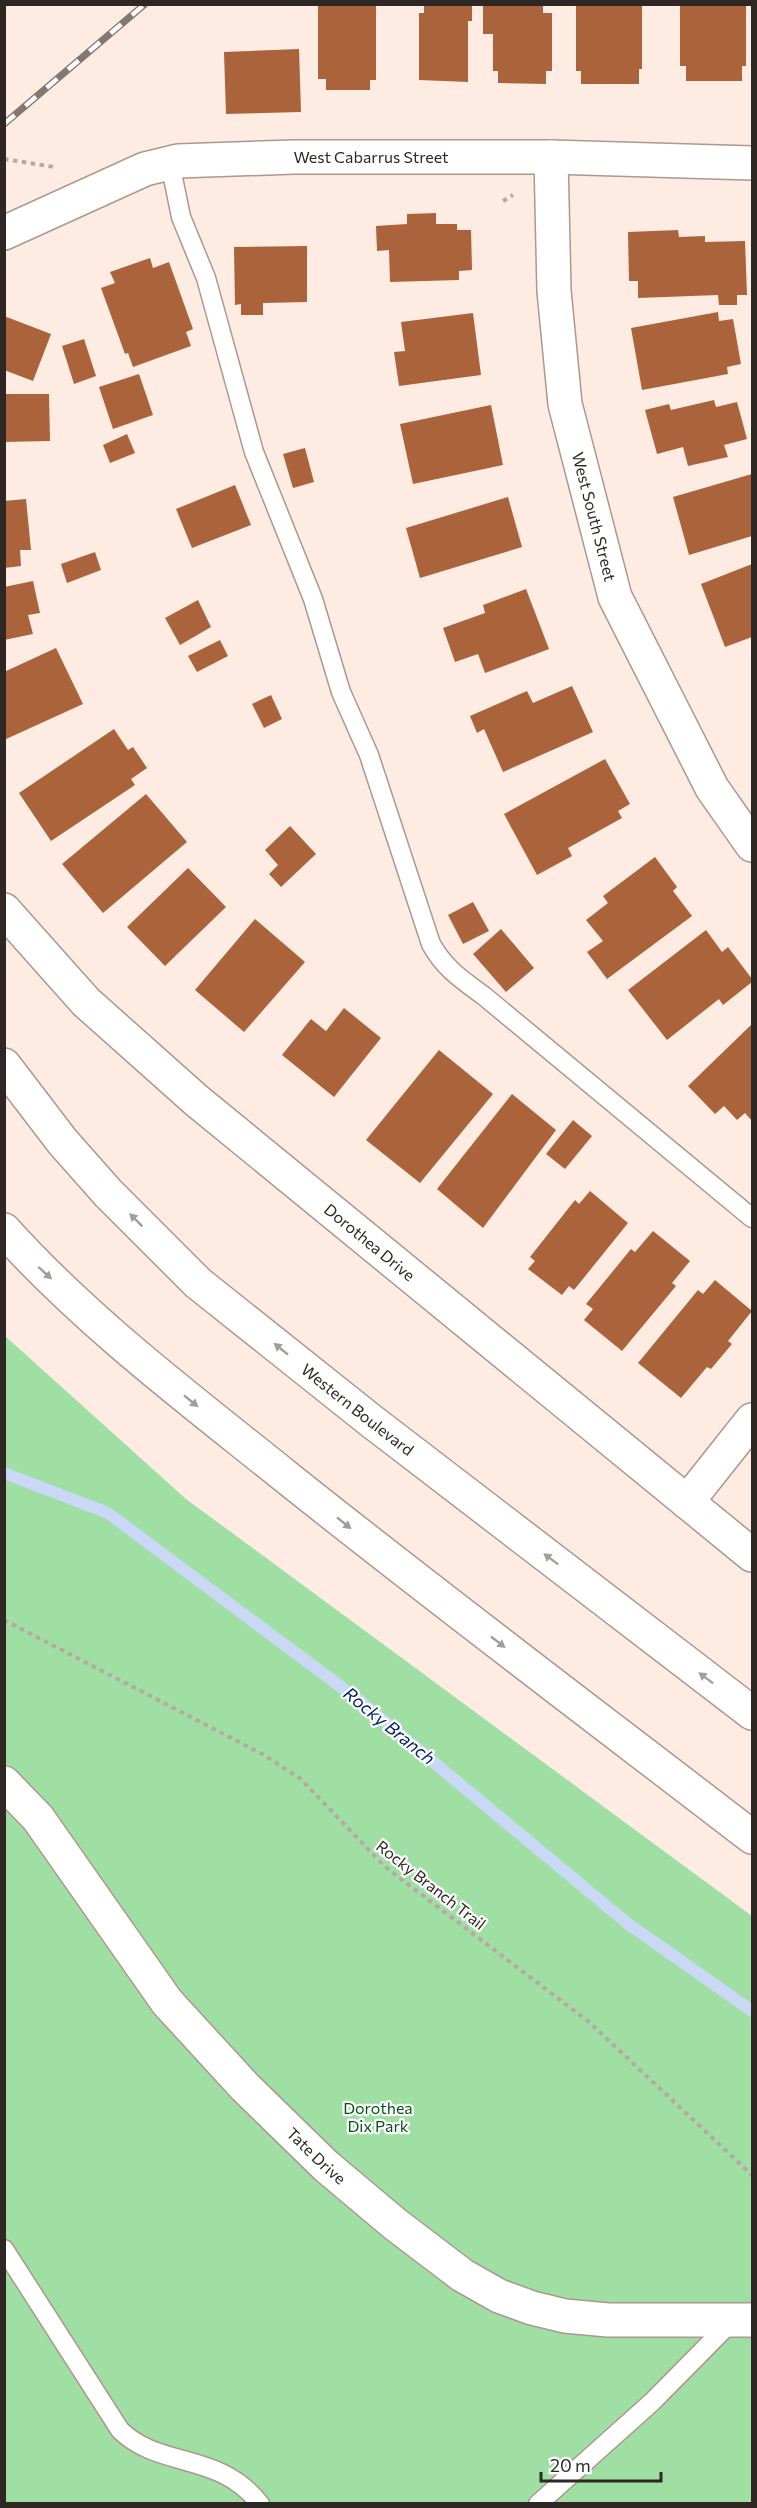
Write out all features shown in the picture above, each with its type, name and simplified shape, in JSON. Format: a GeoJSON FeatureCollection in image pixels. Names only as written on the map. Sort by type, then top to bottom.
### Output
{"type":"FeatureCollection","features":[{"type":"Feature","properties":{"kind":"street","name":"West Cabarrus Street"},"geometry":{"type":"LineString","coordinates":[[4,233],[145,169],[170,163],[284,157],[551,157],[753,163]]}},
{"type":"Feature","properties":{"kind":"street","name":"West South Street"},"geometry":{"type":"LineString","coordinates":[[551,157],[554,291],[565,404],[615,597],[712,788],[753,845]]}},
{"type":"Feature","properties":{"kind":"street","name":"Dorothea Drive"},"geometry":{"type":"LineString","coordinates":[[4,910],[86,1002],[196,1100],[753,1555]]}},
{"type":"Feature","properties":{"kind":"street","name":"Western Boulevard"},"geometry":{"type":"LineString","coordinates":[[4,1065],[62,1141],[108,1193],[198,1283],[370,1420],[753,1713]]}},
{"type":"Feature","properties":{"kind":"street"},"geometry":{"type":"LineString","coordinates":[[4,1230],[33,1262],[145,1364],[368,1543],[753,1837]]}},
{"type":"Feature","properties":{"kind":"street"},"geometry":{"type":"LineString","coordinates":[[687,1502],[753,1420]]}},
{"type":"Feature","properties":{"kind":"street","name":"Tate Drive"},"geometry":{"type":"LineString","coordinates":[[4,1783],[38,1818],[166,2002],[245,2087],[327,2166],[395,2224],[454,2269],[499,2296],[532,2308],[565,2316],[608,2320],[743,2320]]}},
{"type":"Feature","properties":{"kind":"lane"},"geometry":{"type":"LineString","coordinates":[[170,163],[181,217],[206,278],[254,452],[313,599],[341,692],[369,755],[431,944],[442,963],[452,973],[484,996],[753,1218]]}},
{"type":"Feature","properties":{"kind":"lane"},"geometry":{"type":"LineString","coordinates":[[4,2249],[120,2430],[132,2442],[226,2474],[248,2489],[260,2504]]}},
{"type":"Feature","properties":{"kind":"lane"},"geometry":{"type":"LineString","coordinates":[[538,2504],[743,2320]]}},
{"type":"Feature","properties":{"kind":"path"},"geometry":{"type":"LineString","coordinates":[[503,201],[513,195]]}},
{"type":"Feature","properties":{"kind":"path","name":"Rocky Branch Trail"},"geometry":{"type":"LineString","coordinates":[[4,1620],[253,1750],[301,1779],[384,1866],[589,2022],[753,2175]]}},
{"type":"Feature","properties":{"kind":"green space","name":"Dorothea Dix Park"},"geometry":{"type":"Polygon","coordinates":[[[4,1335],[186,1499],[752,1916],[752,2503],[5,2503],[4,1335]]]}},
{"type":"Feature","properties":{"kind":"building"},"geometry":{"type":"Polygon","coordinates":[[[318,4],[376,4],[376,80],[370,80],[370,90],[326,90],[326,79],[318,79],[318,4]]]}},
{"type":"Feature","properties":{"kind":"building"},"geometry":{"type":"Polygon","coordinates":[[[424,4],[472,4],[472,21],[468,21],[468,82],[419,80],[419,13],[424,13],[424,4]]]}},
{"type":"Feature","properties":{"kind":"building"},"geometry":{"type":"Polygon","coordinates":[[[483,4],[543,4],[543,13],[552,13],[552,71],[546,71],[546,84],[498,83],[498,71],[493,71],[493,34],[483,34],[483,4]]]}},
{"type":"Feature","properties":{"kind":"building"},"geometry":{"type":"Polygon","coordinates":[[[576,4],[642,4],[642,69],[639,69],[639,84],[581,84],[581,71],[576,71],[576,4]]]}},
{"type":"Feature","properties":{"kind":"building"},"geometry":{"type":"Polygon","coordinates":[[[680,4],[746,4],[746,66],[742,66],[742,81],[686,81],[686,66],[680,66],[680,4]]]}},
{"type":"Feature","properties":{"kind":"building"},"geometry":{"type":"Polygon","coordinates":[[[299,49],[301,112],[226,114],[224,52],[299,49]]]}},
{"type":"Feature","properties":{"kind":"building"},"geometry":{"type":"Polygon","coordinates":[[[436,213],[436,224],[457,224],[457,230],[471,230],[472,270],[459,271],[459,280],[390,282],[389,250],[377,251],[376,226],[407,224],[407,214],[436,213]]]}},
{"type":"Feature","properties":{"kind":"building"},"geometry":{"type":"Polygon","coordinates":[[[678,230],[679,237],[705,236],[705,242],[745,241],[747,295],[737,295],[737,305],[719,305],[718,295],[638,298],[638,281],[629,281],[628,232],[678,230]]]}},
{"type":"Feature","properties":{"kind":"building"},"geometry":{"type":"Polygon","coordinates":[[[307,246],[307,302],[263,303],[263,315],[241,315],[241,304],[235,305],[234,247],[307,246]]]}},
{"type":"Feature","properties":{"kind":"building"},"geometry":{"type":"Polygon","coordinates":[[[150,258],[153,268],[169,262],[193,329],[186,332],[191,346],[133,367],[128,353],[125,354],[101,288],[115,283],[110,272],[150,258]]]}},
{"type":"Feature","properties":{"kind":"building"},"geometry":{"type":"Polygon","coordinates":[[[718,312],[719,321],[733,319],[741,364],[727,367],[728,374],[642,390],[631,328],[718,312]]]}},
{"type":"Feature","properties":{"kind":"building"},"geometry":{"type":"Polygon","coordinates":[[[473,313],[481,375],[399,386],[394,352],[405,351],[401,322],[473,313]]]}},
{"type":"Feature","properties":{"kind":"building"},"geometry":{"type":"Polygon","coordinates":[[[4,316],[51,334],[33,381],[4,370],[4,316]]]}},
{"type":"Feature","properties":{"kind":"building"},"geometry":{"type":"Polygon","coordinates":[[[84,339],[96,376],[74,384],[62,346],[84,339]]]}},
{"type":"Feature","properties":{"kind":"building"},"geometry":{"type":"Polygon","coordinates":[[[139,374],[153,415],[113,429],[99,387],[139,374]]]}},
{"type":"Feature","properties":{"kind":"building"},"geometry":{"type":"Polygon","coordinates":[[[4,394],[49,394],[50,441],[4,442],[4,394]]]}},
{"type":"Feature","properties":{"kind":"building"},"geometry":{"type":"Polygon","coordinates":[[[714,400],[716,407],[737,402],[747,439],[724,445],[728,457],[688,466],[683,447],[657,454],[645,410],[669,404],[671,410],[714,400]]]}},
{"type":"Feature","properties":{"kind":"building"},"geometry":{"type":"Polygon","coordinates":[[[491,405],[503,465],[413,484],[400,424],[491,405]]]}},
{"type":"Feature","properties":{"kind":"building"},"geometry":{"type":"Polygon","coordinates":[[[127,434],[135,453],[110,463],[103,445],[127,434]]]}},
{"type":"Feature","properties":{"kind":"building"},"geometry":{"type":"Polygon","coordinates":[[[305,448],[314,482],[293,488],[283,454],[305,448]]]}},
{"type":"Feature","properties":{"kind":"building"},"geometry":{"type":"Polygon","coordinates":[[[752,474],[752,536],[689,555],[673,497],[752,474]]]}},
{"type":"Feature","properties":{"kind":"building"},"geometry":{"type":"Polygon","coordinates":[[[235,485],[251,525],[192,548],[176,509],[235,485]]]}},
{"type":"Feature","properties":{"kind":"building"},"geometry":{"type":"Polygon","coordinates":[[[508,497],[522,547],[420,578],[406,528],[508,497]]]}},
{"type":"Feature","properties":{"kind":"building"},"geometry":{"type":"Polygon","coordinates":[[[26,499],[31,550],[20,550],[21,566],[4,568],[4,501],[26,499]]]}},
{"type":"Feature","properties":{"kind":"building"},"geometry":{"type":"Polygon","coordinates":[[[95,552],[101,570],[67,583],[61,564],[95,552]]]}},
{"type":"Feature","properties":{"kind":"building"},"geometry":{"type":"Polygon","coordinates":[[[752,564],[752,637],[725,647],[701,584],[752,564]]]}},
{"type":"Feature","properties":{"kind":"building"},"geometry":{"type":"Polygon","coordinates":[[[33,581],[40,613],[28,615],[33,634],[4,640],[4,587],[33,581]]]}},
{"type":"Feature","properties":{"kind":"building"},"geometry":{"type":"Polygon","coordinates":[[[526,589],[549,649],[485,673],[478,654],[455,662],[443,628],[485,613],[483,605],[526,589]]]}},
{"type":"Feature","properties":{"kind":"building"},"geometry":{"type":"Polygon","coordinates":[[[198,600],[211,627],[180,645],[165,618],[198,600]]]}},
{"type":"Feature","properties":{"kind":"building"},"geometry":{"type":"Polygon","coordinates":[[[220,640],[228,656],[197,672],[188,656],[220,640]]]}},
{"type":"Feature","properties":{"kind":"building"},"geometry":{"type":"Polygon","coordinates":[[[56,648],[83,704],[4,740],[4,672],[56,648]]]}},
{"type":"Feature","properties":{"kind":"building"},"geometry":{"type":"Polygon","coordinates":[[[572,686],[593,732],[503,772],[484,729],[477,733],[470,716],[527,691],[533,703],[572,686]]]}},
{"type":"Feature","properties":{"kind":"building"},"geometry":{"type":"Polygon","coordinates":[[[271,695],[282,719],[264,728],[252,704],[271,695]]]}},
{"type":"Feature","properties":{"kind":"building"},"geometry":{"type":"Polygon","coordinates":[[[114,729],[128,750],[133,747],[147,768],[131,779],[135,785],[51,841],[19,793],[114,729]]]}},
{"type":"Feature","properties":{"kind":"building"},"geometry":{"type":"Polygon","coordinates":[[[605,759],[630,804],[618,811],[622,818],[568,848],[572,856],[537,875],[504,814],[605,759]]]}},
{"type":"Feature","properties":{"kind":"building"},"geometry":{"type":"Polygon","coordinates":[[[146,794],[187,842],[103,913],[62,864],[146,794]]]}},
{"type":"Feature","properties":{"kind":"building"},"geometry":{"type":"Polygon","coordinates":[[[290,826],[316,854],[281,887],[269,874],[278,865],[265,850],[290,826]]]}},
{"type":"Feature","properties":{"kind":"building"},"geometry":{"type":"Polygon","coordinates":[[[655,857],[677,887],[673,891],[692,916],[607,979],[587,952],[603,941],[586,920],[608,903],[603,896],[655,857]]]}},
{"type":"Feature","properties":{"kind":"building"},"geometry":{"type":"Polygon","coordinates":[[[188,868],[226,907],[165,966],[127,927],[188,868]]]}},
{"type":"Feature","properties":{"kind":"building"},"geometry":{"type":"Polygon","coordinates":[[[473,902],[489,931],[463,944],[448,915],[473,902]]]}},
{"type":"Feature","properties":{"kind":"building"},"geometry":{"type":"Polygon","coordinates":[[[255,919],[305,962],[244,1032],[195,990],[255,919]]]}},
{"type":"Feature","properties":{"kind":"building"},"geometry":{"type":"Polygon","coordinates":[[[501,929],[534,968],[506,992],[473,954],[501,929]]]}},
{"type":"Feature","properties":{"kind":"building"},"geometry":{"type":"Polygon","coordinates":[[[706,930],[722,952],[728,947],[752,982],[723,1005],[719,999],[667,1040],[628,990],[706,930]]]}},
{"type":"Feature","properties":{"kind":"building"},"geometry":{"type":"Polygon","coordinates":[[[344,1008],[381,1038],[334,1097],[282,1055],[311,1019],[326,1031],[344,1008]]]}},
{"type":"Feature","properties":{"kind":"building"},"geometry":{"type":"Polygon","coordinates":[[[752,1024],[752,1121],[745,1113],[737,1120],[724,1106],[715,1114],[688,1086],[752,1024]]]}},
{"type":"Feature","properties":{"kind":"building"},"geometry":{"type":"Polygon","coordinates":[[[439,1050],[493,1094],[420,1183],[366,1140],[439,1050]]]}},
{"type":"Feature","properties":{"kind":"building"},"geometry":{"type":"Polygon","coordinates":[[[512,1094],[556,1130],[483,1228],[437,1189],[512,1094]]]}},
{"type":"Feature","properties":{"kind":"building"},"geometry":{"type":"Polygon","coordinates":[[[573,1120],[592,1136],[565,1169],[546,1154],[573,1120]]]}},
{"type":"Feature","properties":{"kind":"building"},"geometry":{"type":"Polygon","coordinates":[[[590,1191],[628,1223],[574,1290],[569,1286],[562,1295],[528,1269],[535,1261],[530,1257],[575,1200],[579,1204],[590,1191]]]}},
{"type":"Feature","properties":{"kind":"building"},"geometry":{"type":"Polygon","coordinates":[[[653,1231],[690,1261],[672,1283],[676,1286],[622,1351],[584,1320],[593,1309],[586,1304],[631,1249],[635,1252],[653,1231]]]}},
{"type":"Feature","properties":{"kind":"building"},"geometry":{"type":"Polygon","coordinates":[[[715,1280],[752,1311],[728,1341],[732,1344],[711,1369],[707,1367],[681,1398],[638,1363],[698,1290],[703,1294],[715,1280]]]}},
{"type":"Feature","properties":{"kind":"waterway","name":"Rocky Branch"},"geometry":{"type":"LineString","coordinates":[[4,1473],[108,1513],[360,1701],[627,1923],[752,2011]]}},
{"type":"Feature","properties":{"kind":"railway"},"geometry":{"type":"LineString","coordinates":[[4,124],[145,4]]}}]}
